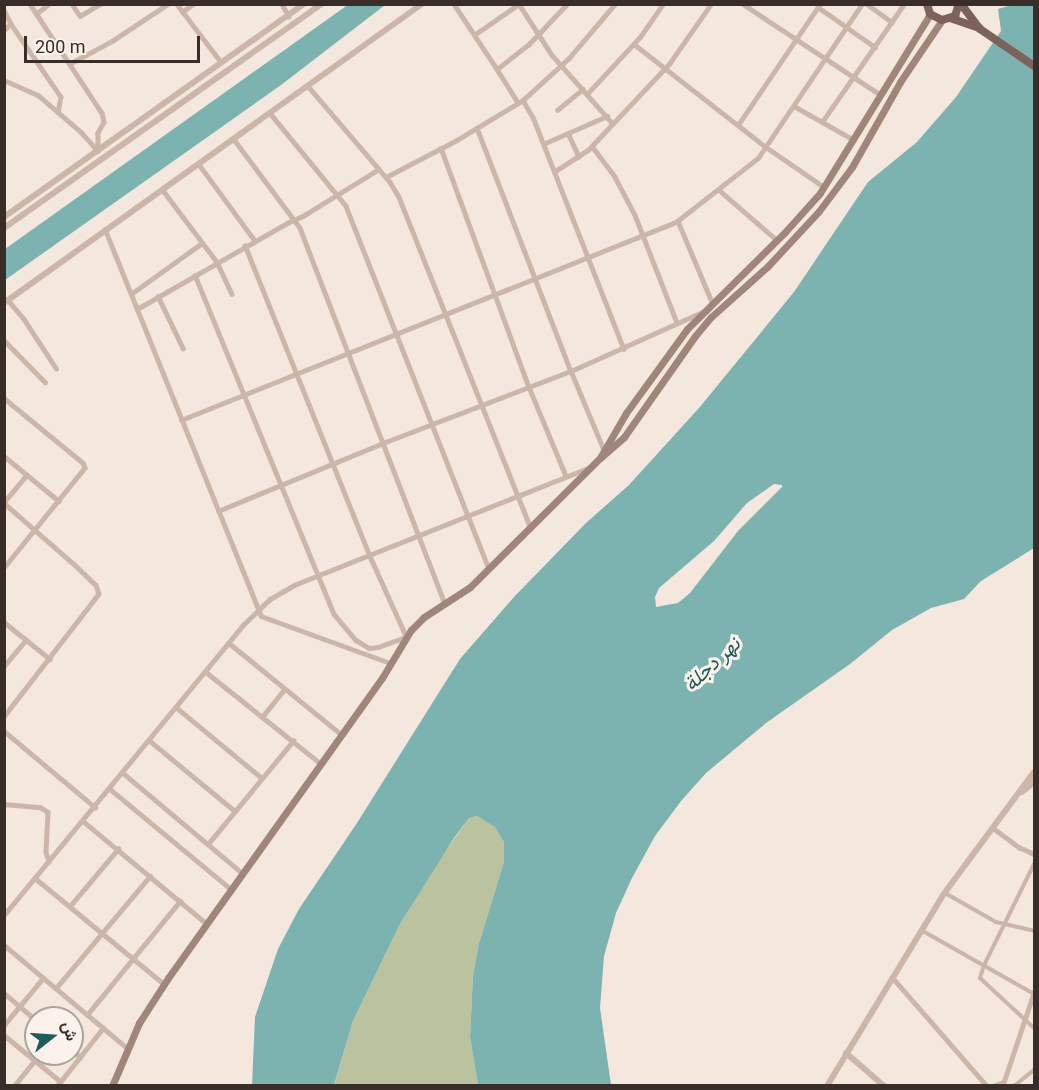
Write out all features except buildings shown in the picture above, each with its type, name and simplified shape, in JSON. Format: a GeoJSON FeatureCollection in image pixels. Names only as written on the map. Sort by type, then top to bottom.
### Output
{"type":"FeatureCollection","features":[{"type":"Feature","properties":{"kind":"main road"},"geometry":{"type":"LineString","coordinates":[[600,458],[670,351],[702,312],[777,240],[824,187],[930,14],[927,4]]}},
{"type":"Feature","properties":{"kind":"main road"},"geometry":{"type":"LineString","coordinates":[[112,1086],[139,1023],[164,984],[341,734],[406,637],[424,617],[470,587],[489,570],[600,458],[624,437],[711,317],[767,267],[819,211],[852,167],[900,82],[946,19],[958,12],[960,4]]}},
{"type":"Feature","properties":{"kind":"main road"},"geometry":{"type":"LineString","coordinates":[[960,4],[982,30],[1035,66]]}},
{"type":"Feature","properties":{"kind":"main road"},"geometry":{"type":"LineString","coordinates":[[930,14],[982,30]]}},
{"type":"Feature","properties":{"kind":"main road"},"geometry":{"type":"LineString","coordinates":[[865,123],[874,127]]}},
{"type":"Feature","properties":{"kind":"street"},"geometry":{"type":"LineString","coordinates":[[30,4],[102,113],[104,122],[98,133],[98,151]]}},
{"type":"Feature","properties":{"kind":"street"},"geometry":{"type":"LineString","coordinates":[[36,14],[49,4]]}},
{"type":"Feature","properties":{"kind":"street"},"geometry":{"type":"LineString","coordinates":[[72,4],[80,16],[100,4]]}},
{"type":"Feature","properties":{"kind":"street"},"geometry":{"type":"LineString","coordinates":[[69,64],[117,38],[168,4]]}},
{"type":"Feature","properties":{"kind":"street"},"geometry":{"type":"LineString","coordinates":[[177,4],[221,62]]}},
{"type":"Feature","properties":{"kind":"street"},"geometry":{"type":"LineString","coordinates":[[182,12],[193,4]]}},
{"type":"Feature","properties":{"kind":"street"},"geometry":{"type":"LineString","coordinates":[[282,4],[289,16]]}},
{"type":"Feature","properties":{"kind":"street"},"geometry":{"type":"LineString","coordinates":[[4,216],[304,4]]}},
{"type":"Feature","properties":{"kind":"street"},"geometry":{"type":"LineString","coordinates":[[4,228],[321,4]]}},
{"type":"Feature","properties":{"kind":"street"},"geometry":{"type":"LineString","coordinates":[[56,368],[24,319],[6,302],[422,4]]}},
{"type":"Feature","properties":{"kind":"street"},"geometry":{"type":"LineString","coordinates":[[454,4],[520,101],[543,144],[624,349]]}},
{"type":"Feature","properties":{"kind":"street"},"geometry":{"type":"LineString","coordinates":[[474,35],[519,4],[552,55],[613,124]]}},
{"type":"Feature","properties":{"kind":"street"},"geometry":{"type":"LineString","coordinates":[[497,69],[513,59],[539,35],[567,4]]}},
{"type":"Feature","properties":{"kind":"street"},"geometry":{"type":"LineString","coordinates":[[386,177],[477,128],[520,101],[562,65],[600,26],[615,4]]}},
{"type":"Feature","properties":{"kind":"street"},"geometry":{"type":"LineString","coordinates":[[557,110],[585,92],[634,44],[663,4]]}},
{"type":"Feature","properties":{"kind":"street"},"geometry":{"type":"LineString","coordinates":[[554,172],[579,157],[613,124],[664,68],[711,4]]}},
{"type":"Feature","properties":{"kind":"street"},"geometry":{"type":"LineString","coordinates":[[743,4],[882,95]]}},
{"type":"Feature","properties":{"kind":"street"},"geometry":{"type":"LineString","coordinates":[[181,420],[349,355],[644,236],[678,220],[754,163],[865,4],[892,22]]}},
{"type":"Feature","properties":{"kind":"street"},"geometry":{"type":"LineString","coordinates":[[822,122],[904,4]]}},
{"type":"Feature","properties":{"kind":"street"},"geometry":{"type":"LineString","coordinates":[[738,125],[819,6],[874,47]]}},
{"type":"Feature","properties":{"kind":"street"},"geometry":{"type":"LineString","coordinates":[[4,10],[11,24],[61,97],[58,112]]}},
{"type":"Feature","properties":{"kind":"street"},"geometry":{"type":"LineString","coordinates":[[4,31],[11,24]]}},
{"type":"Feature","properties":{"kind":"street"},"geometry":{"type":"LineString","coordinates":[[634,44],[766,147],[824,187]]}},
{"type":"Feature","properties":{"kind":"street"},"geometry":{"type":"LineString","coordinates":[[4,80],[38,95],[98,151]]}},
{"type":"Feature","properties":{"kind":"street"},"geometry":{"type":"LineString","coordinates":[[308,86],[386,177],[399,197],[531,529]]}},
{"type":"Feature","properties":{"kind":"street"},"geometry":{"type":"LineString","coordinates":[[794,106],[854,140]]}},
{"type":"Feature","properties":{"kind":"street"},"geometry":{"type":"LineString","coordinates":[[270,113],[338,195],[350,213],[489,570]]}},
{"type":"Feature","properties":{"kind":"street"},"geometry":{"type":"LineString","coordinates":[[543,144],[607,116]]}},
{"type":"Feature","properties":{"kind":"street"},"geometry":{"type":"LineString","coordinates":[[477,128],[604,450]]}},
{"type":"Feature","properties":{"kind":"street"},"geometry":{"type":"LineString","coordinates":[[568,133],[579,157]]}},
{"type":"Feature","properties":{"kind":"street"},"geometry":{"type":"LineString","coordinates":[[233,138],[296,220],[446,603]]}},
{"type":"Feature","properties":{"kind":"street"},"geometry":{"type":"LineString","coordinates":[[592,146],[624,192],[644,236],[677,323]]}},
{"type":"Feature","properties":{"kind":"street"},"geometry":{"type":"LineString","coordinates":[[441,148],[494,296],[566,476]]}},
{"type":"Feature","properties":{"kind":"street"},"geometry":{"type":"LineString","coordinates":[[198,164],[255,241]]}},
{"type":"Feature","properties":{"kind":"street"},"geometry":{"type":"LineString","coordinates":[[137,309],[245,246],[296,220],[379,170]]}},
{"type":"Feature","properties":{"kind":"street"},"geometry":{"type":"LineString","coordinates":[[162,189],[217,262],[231,294]]}},
{"type":"Feature","properties":{"kind":"street"},"geometry":{"type":"LineString","coordinates":[[719,190],[777,240]]}},
{"type":"Feature","properties":{"kind":"street"},"geometry":{"type":"LineString","coordinates":[[678,220],[712,302]]}},
{"type":"Feature","properties":{"kind":"street"},"geometry":{"type":"LineString","coordinates":[[105,229],[258,610],[267,620],[390,663]]}},
{"type":"Feature","properties":{"kind":"street"},"geometry":{"type":"LineString","coordinates":[[131,294],[202,243]]}},
{"type":"Feature","properties":{"kind":"street"},"geometry":{"type":"LineString","coordinates":[[195,275],[334,614],[360,643],[373,648],[406,637],[369,555],[245,246]]}},
{"type":"Feature","properties":{"kind":"street"},"geometry":{"type":"LineString","coordinates":[[158,296],[183,348]]}},
{"type":"Feature","properties":{"kind":"street"},"geometry":{"type":"LineString","coordinates":[[218,511],[383,443],[571,371],[702,312]]}},
{"type":"Feature","properties":{"kind":"street"},"geometry":{"type":"LineString","coordinates":[[4,340],[45,382]]}},
{"type":"Feature","properties":{"kind":"street"},"geometry":{"type":"LineString","coordinates":[[4,398],[85,466],[84,471],[4,568]]}},
{"type":"Feature","properties":{"kind":"street"},"geometry":{"type":"LineString","coordinates":[[4,456],[59,501]]}},
{"type":"Feature","properties":{"kind":"street"},"geometry":{"type":"LineString","coordinates":[[4,915],[229,643],[258,610],[280,592],[591,467]]}},
{"type":"Feature","properties":{"kind":"street"},"geometry":{"type":"LineString","coordinates":[[4,717],[98,599],[99,592],[96,585],[4,502],[27,475]]}},
{"type":"Feature","properties":{"kind":"street"},"geometry":{"type":"LineString","coordinates":[[4,622],[50,659]]}},
{"type":"Feature","properties":{"kind":"street"},"geometry":{"type":"LineString","coordinates":[[4,666],[26,640]]}},
{"type":"Feature","properties":{"kind":"street"},"geometry":{"type":"LineString","coordinates":[[229,643],[341,734]]}},
{"type":"Feature","properties":{"kind":"street"},"geometry":{"type":"LineString","coordinates":[[206,672],[320,763]]}},
{"type":"Feature","properties":{"kind":"street"},"geometry":{"type":"LineString","coordinates":[[262,717],[285,689]]}},
{"type":"Feature","properties":{"kind":"street"},"geometry":{"type":"LineString","coordinates":[[177,708],[262,778]]}},
{"type":"Feature","properties":{"kind":"street"},"geometry":{"type":"LineString","coordinates":[[4,731],[95,807]]}},
{"type":"Feature","properties":{"kind":"street"},"geometry":{"type":"LineString","coordinates":[[150,741],[235,811]]}},
{"type":"Feature","properties":{"kind":"street"},"geometry":{"type":"LineString","coordinates":[[208,844],[292,741]]}},
{"type":"Feature","properties":{"kind":"street"},"geometry":{"type":"LineString","coordinates":[[826,1086],[920,929],[992,827],[1035,772]]}},
{"type":"Feature","properties":{"kind":"street"},"geometry":{"type":"LineString","coordinates":[[123,773],[242,873]]}},
{"type":"Feature","properties":{"kind":"street"},"geometry":{"type":"LineString","coordinates":[[1017,796],[1035,782]]}},
{"type":"Feature","properties":{"kind":"street"},"geometry":{"type":"LineString","coordinates":[[110,789],[231,889]]}},
{"type":"Feature","properties":{"kind":"street"},"geometry":{"type":"LineString","coordinates":[[4,804],[40,807],[48,812],[46,852],[49,862]]}},
{"type":"Feature","properties":{"kind":"street"},"geometry":{"type":"LineString","coordinates":[[83,821],[206,923]]}},
{"type":"Feature","properties":{"kind":"street"},"geometry":{"type":"LineString","coordinates":[[992,827],[1019,847],[1035,854]]}},
{"type":"Feature","properties":{"kind":"street"},"geometry":{"type":"LineString","coordinates":[[70,906],[118,849]]}},
{"type":"Feature","properties":{"kind":"street"},"geometry":{"type":"LineString","coordinates":[[1035,864],[1003,925],[980,978],[1035,1028]]}},
{"type":"Feature","properties":{"kind":"street"},"geometry":{"type":"LineString","coordinates":[[56,988],[150,876]]}},
{"type":"Feature","properties":{"kind":"street"},"geometry":{"type":"LineString","coordinates":[[36,878],[164,984]]}},
{"type":"Feature","properties":{"kind":"street"},"geometry":{"type":"LineString","coordinates":[[944,893],[1003,925],[1035,931]]}},
{"type":"Feature","properties":{"kind":"street"},"geometry":{"type":"LineString","coordinates":[[87,1015],[180,901]]}},
{"type":"Feature","properties":{"kind":"street"},"geometry":{"type":"LineString","coordinates":[[920,929],[1034,993],[1005,1085],[993,1086]]}},
{"type":"Feature","properties":{"kind":"street"},"geometry":{"type":"LineString","coordinates":[[4,945],[127,1048]]}},
{"type":"Feature","properties":{"kind":"street"},"geometry":{"type":"LineString","coordinates":[[892,976],[987,1086]]}},
{"type":"Feature","properties":{"kind":"street"},"geometry":{"type":"LineString","coordinates":[[4,1025],[43,978]]}},
{"type":"Feature","properties":{"kind":"street"},"geometry":{"type":"LineString","coordinates":[[4,993],[24,1010]]}},
{"type":"Feature","properties":{"kind":"street"},"geometry":{"type":"LineString","coordinates":[[84,1052],[104,1028]]}},
{"type":"Feature","properties":{"kind":"street"},"geometry":{"type":"LineString","coordinates":[[4,1035],[24,1051]]}},
{"type":"Feature","properties":{"kind":"street"},"geometry":{"type":"LineString","coordinates":[[846,1053],[884,1086]]}},
{"type":"Feature","properties":{"kind":"street"},"geometry":{"type":"LineString","coordinates":[[14,1086],[30,1066]]}},
{"type":"Feature","properties":{"kind":"street"},"geometry":{"type":"LineString","coordinates":[[41,1066],[58,1083],[72,1066]]}},
{"type":"Feature","properties":{"kind":"street"},"geometry":{"type":"LineString","coordinates":[[1014,1086],[1035,1070]]}},
{"type":"Feature","properties":{"kind":"green space"},"geometry":{"type":"Polygon","coordinates":[[[477,816],[496,827],[504,842],[504,862],[479,943],[473,975],[470,1037],[478,1085],[334,1086],[353,1021],[401,922],[435,866],[469,818],[477,816]]]}},
{"type":"Feature","properties":{"kind":"water"},"geometry":{"type":"Polygon","coordinates":[[[349,4],[385,5],[281,85],[5,280],[5,249],[349,4]]]}},
{"type":"Feature","properties":{"kind":"water","name":"نهر دجلة"},"geometry":{"type":"Polygon","coordinates":[[[1012,5],[1034,5],[1034,548],[981,581],[964,599],[931,608],[892,630],[850,664],[766,723],[706,773],[681,801],[655,836],[632,878],[616,913],[604,956],[600,1008],[611,1085],[478,1085],[470,1037],[473,975],[479,943],[504,862],[504,842],[495,827],[477,816],[469,818],[454,838],[401,922],[353,1021],[334,1085],[252,1086],[255,1017],[278,949],[299,909],[357,823],[460,659],[514,597],[586,523],[629,485],[699,408],[794,292],[868,182],[917,142],[956,97],[1001,31],[998,9],[1012,5]],[[774,484],[747,503],[714,541],[659,588],[655,597],[656,607],[678,603],[690,593],[738,531],[782,485],[774,484]]]}}]}
